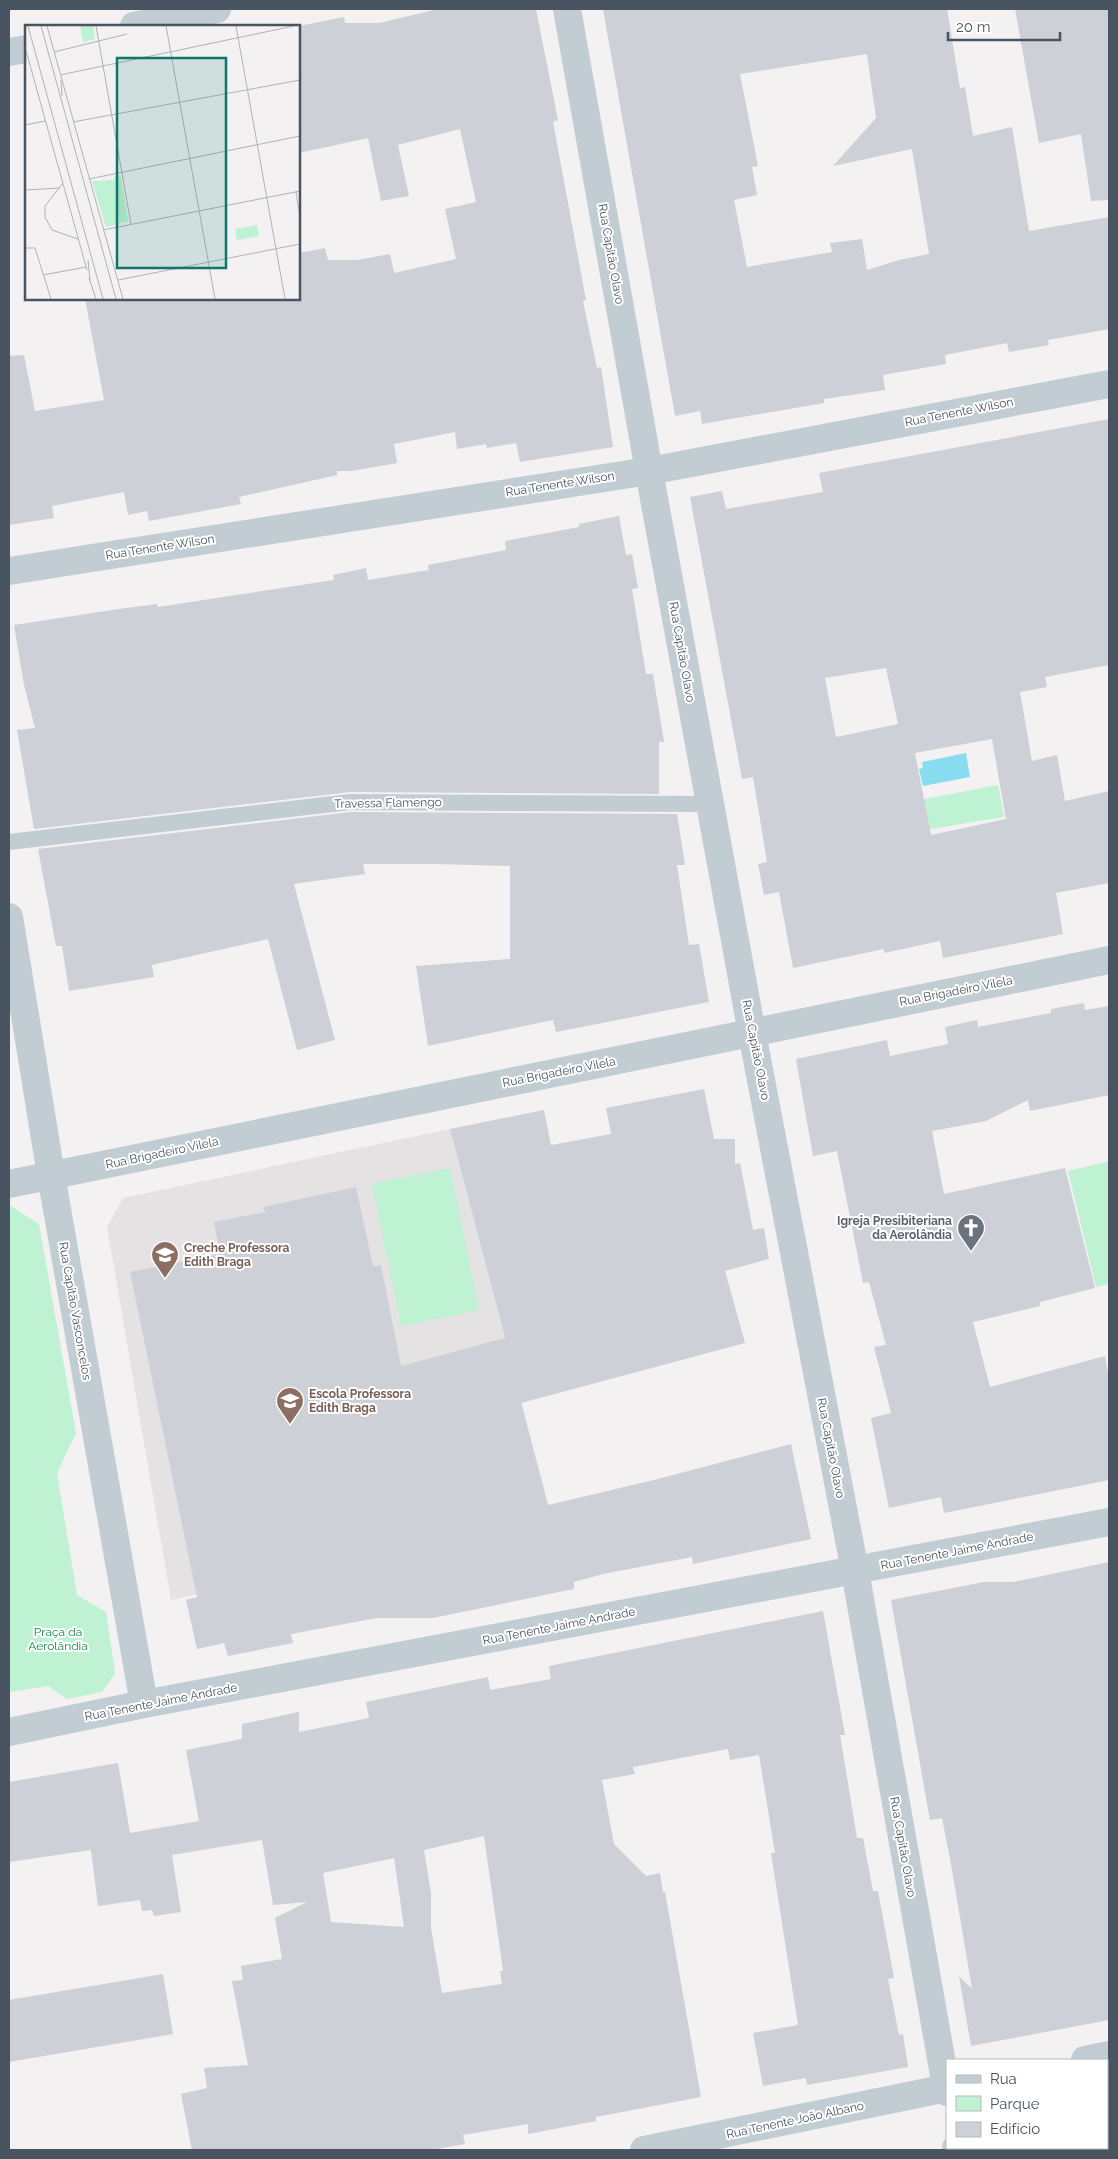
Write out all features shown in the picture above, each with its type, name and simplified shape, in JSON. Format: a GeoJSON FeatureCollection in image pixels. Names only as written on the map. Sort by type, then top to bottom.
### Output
{"type":"FeatureCollection","features":[{"type":"Feature","properties":{"kind":"street"},"geometry":{"type":"LineString","coordinates":[[139,25],[217,9]]}},
{"type":"Feature","properties":{"kind":"street","name":"Rua Capitão Olavo"},"geometry":{"type":"LineString","coordinates":[[567,9],[649,471],[752,1032],[855,1571],[946,2088]]}},
{"type":"Feature","properties":{"kind":"street"},"geometry":{"type":"LineString","coordinates":[[9,52],[25,49]]}},
{"type":"Feature","properties":{"kind":"street","name":"Rua Tenente Wilson"},"geometry":{"type":"LineString","coordinates":[[9,571],[649,471],[1109,384]]}},
{"type":"Feature","properties":{"kind":"street","name":"Rua Capitão Vasconcelos"},"geometry":{"type":"LineString","coordinates":[[9,917],[51,1176],[144,1704]]}},
{"type":"Feature","properties":{"kind":"street","name":"Rua Brigadeiro Vilela"},"geometry":{"type":"LineString","coordinates":[[9,1184],[1109,960]]}},
{"type":"Feature","properties":{"kind":"street","name":"Rua Tenente Jaime Andrade"},"geometry":{"type":"LineString","coordinates":[[9,1732],[144,1704],[1109,1522]]}},
{"type":"Feature","properties":{"kind":"street"},"geometry":{"type":"LineString","coordinates":[[1090,2059],[1109,2055]]}},
{"type":"Feature","properties":{"kind":"street","name":"Rua Tenente João Albano"},"geometry":{"type":"LineString","coordinates":[[644,2150],[946,2088]]}},
{"type":"Feature","properties":{"kind":"lane","name":"Travessa Flamengo"},"geometry":{"type":"LineString","coordinates":[[9,842],[350,802],[710,804]]}},
{"type":"Feature","properties":{"kind":"shaded area"},"geometry":{"type":"Polygon","coordinates":[[[450,1129],[545,1492],[274,1557],[278,1576],[171,1600],[107,1227],[123,1198],[450,1129]]]}},
{"type":"Feature","properties":{"kind":"green space"},"geometry":{"type":"Polygon","coordinates":[[[998,785],[1004,817],[924,830],[919,800],[998,785]]]}},
{"type":"Feature","properties":{"kind":"green space"},"geometry":{"type":"Polygon","coordinates":[[[1109,1161],[1109,1284],[1096,1287],[1068,1171],[1109,1161]]]}},
{"type":"Feature","properties":{"kind":"green space"},"geometry":{"type":"Polygon","coordinates":[[[450,1168],[479,1310],[401,1326],[372,1184],[450,1168]]]}},
{"type":"Feature","properties":{"kind":"green space","name":"Praça da Aerolândia"},"geometry":{"type":"Polygon","coordinates":[[[9,1205],[39,1224],[76,1433],[57,1473],[77,1595],[106,1612],[115,1673],[102,1692],[67,1699],[48,1686],[9,1692],[9,1205]]]}},
{"type":"Feature","properties":{"kind":"water"},"geometry":{"type":"Polygon","coordinates":[[[966,753],[970,777],[923,786],[919,769],[923,768],[922,762],[966,753]]]}},
{"type":"Feature","properties":{"kind":"building"},"geometry":{"type":"Polygon","coordinates":[[[439,9],[536,9],[558,120],[553,122],[586,300],[583,301],[597,368],[601,367],[613,447],[520,462],[516,443],[487,448],[486,444],[457,449],[455,432],[394,444],[397,463],[352,471],[337,471],[337,475],[239,497],[241,504],[149,521],[147,511],[128,515],[124,492],[52,506],[54,518],[9,525],[9,356],[24,355],[35,411],[104,400],[85,300],[300,300],[300,253],[325,248],[328,260],[357,260],[390,254],[394,273],[456,259],[445,209],[476,202],[460,129],[398,145],[409,196],[381,201],[368,138],[300,153],[300,26],[344,17],[345,23],[379,23],[439,9]]]}},
{"type":"Feature","properties":{"kind":"building"},"geometry":{"type":"Polygon","coordinates":[[[603,9],[947,9],[960,88],[965,87],[973,136],[1012,127],[1029,231],[1109,217],[1109,329],[1048,340],[1049,345],[1009,352],[1007,343],[945,355],[946,364],[883,375],[885,390],[824,399],[824,403],[702,424],[700,411],[675,416],[603,9]],[[867,54],[740,74],[758,166],[752,167],[757,195],[734,200],[747,267],[832,252],[830,243],[862,239],[867,270],[899,260],[929,254],[912,149],[833,166],[876,118],[867,54]]]}},
{"type":"Feature","properties":{"kind":"building"},"geometry":{"type":"Polygon","coordinates":[[[1015,9],[1109,9],[1109,200],[1091,201],[1081,134],[1039,143],[1015,9]]]}},
{"type":"Feature","properties":{"kind":"building"},"geometry":{"type":"Polygon","coordinates":[[[1109,419],[1109,665],[1045,677],[1047,687],[1020,692],[1032,761],[1057,755],[1065,801],[1109,791],[1109,883],[1056,893],[1063,934],[943,958],[940,941],[884,953],[884,949],[793,968],[779,892],[764,895],[758,864],[767,862],[753,777],[742,779],[690,497],[722,491],[726,509],[823,492],[819,473],[1109,419]],[[886,668],[825,678],[836,737],[898,724],[886,668]],[[992,739],[915,753],[931,835],[1006,819],[992,739]]]}},
{"type":"Feature","properties":{"kind":"building"},"geometry":{"type":"Polygon","coordinates":[[[619,516],[626,555],[632,554],[638,588],[632,589],[646,674],[653,674],[664,742],[659,742],[659,794],[350,792],[34,829],[17,730],[35,728],[24,685],[14,625],[157,604],[158,607],[334,580],[333,575],[366,568],[368,580],[429,570],[428,565],[506,550],[505,541],[579,527],[579,524],[619,516]]]}},
{"type":"Feature","properties":{"kind":"building"},"geometry":{"type":"Polygon","coordinates":[[[351,812],[677,814],[685,865],[677,865],[689,945],[699,944],[709,1002],[556,1032],[553,1020],[428,1046],[416,966],[510,959],[510,866],[436,864],[363,864],[365,874],[294,884],[335,1040],[297,1050],[268,939],[152,965],[154,977],[69,991],[62,946],[56,946],[38,849],[351,812]]]}},
{"type":"Feature","properties":{"kind":"building"},"geometry":{"type":"Polygon","coordinates":[[[1084,1003],[1085,1010],[1109,1006],[1109,1095],[1030,1111],[1028,1100],[986,1121],[932,1131],[944,1194],[1065,1168],[1095,1288],[1040,1302],[1040,1306],[973,1322],[990,1387],[1105,1356],[1109,1379],[1109,1480],[944,1513],[941,1497],[889,1508],[871,1418],[891,1413],[874,1347],[886,1345],[869,1282],[863,1283],[837,1151],[813,1156],[796,1059],[887,1040],[890,1056],[948,1044],[945,1027],[977,1020],[978,1027],[1051,1013],[1051,1009],[1084,1003]]]}},
{"type":"Feature","properties":{"kind":"building"},"geometry":{"type":"Polygon","coordinates":[[[704,1089],[714,1139],[735,1139],[735,1164],[740,1163],[753,1230],[764,1228],[769,1259],[725,1271],[745,1343],[521,1403],[548,1505],[658,1479],[791,1444],[811,1539],[693,1564],[692,1557],[603,1574],[574,1582],[574,1589],[433,1618],[377,1618],[291,1634],[293,1643],[228,1656],[224,1643],[197,1649],[186,1600],[197,1597],[130,1272],[220,1254],[214,1222],[265,1212],[263,1207],[356,1187],[373,1266],[381,1265],[401,1366],[505,1338],[450,1129],[544,1110],[551,1145],[611,1134],[606,1108],[704,1089]]]}},
{"type":"Feature","properties":{"kind":"building"},"geometry":{"type":"Polygon","coordinates":[[[1109,1562],[1109,2020],[971,2046],[959,1976],[972,1989],[951,1864],[942,1818],[930,1820],[891,1600],[984,1582],[1013,1582],[1109,1562]]]}},
{"type":"Feature","properties":{"kind":"building"},"geometry":{"type":"Polygon","coordinates":[[[823,1611],[845,1735],[840,1735],[857,1838],[863,1838],[873,1891],[878,1891],[894,1978],[888,1979],[899,2035],[903,2034],[908,2067],[807,2085],[806,2078],[763,2086],[753,2033],[798,2025],[771,1853],[775,1853],[759,1755],[730,1760],[728,1749],[633,1767],[635,1774],[602,1780],[614,1844],[646,1876],[660,1873],[701,2097],[596,2117],[596,2121],[528,2134],[528,2124],[463,2135],[465,2144],[431,2150],[192,2150],[181,2094],[207,2088],[204,2068],[248,2065],[232,1981],[243,1980],[241,1966],[282,1959],[275,1918],[307,1902],[273,1905],[262,1840],[172,1855],[181,1912],[154,1916],[152,1910],[142,1911],[140,1900],[98,1906],[91,1850],[9,1862],[9,1782],[118,1763],[130,1833],[199,1821],[186,1750],[242,1739],[242,1724],[299,1712],[299,1732],[369,1718],[366,1702],[488,1677],[490,1690],[551,1679],[549,1666],[823,1611]],[[484,1836],[424,1850],[431,1893],[431,1928],[442,1993],[502,1984],[500,1971],[503,1971],[484,1836]],[[394,1858],[323,1873],[331,1922],[404,1927],[394,1858]]]}},
{"type":"Feature","properties":{"kind":"building"},"geometry":{"type":"Polygon","coordinates":[[[163,1974],[173,2034],[9,2062],[9,2000],[163,1974]]]}},
{"type":"Feature","properties":{"kind":"place","name":"Igreja Presibiteriana da Aerolândia"},"geometry":{"type":"Point","coordinates":[971,1252]}},
{"type":"Feature","properties":{"kind":"place","name":"Creche Professora Edith Braga"},"geometry":{"type":"Point","coordinates":[165,1279]}},
{"type":"Feature","properties":{"kind":"place","name":"Escola Professora Edith Braga"},"geometry":{"type":"Point","coordinates":[290,1425]}}]}
